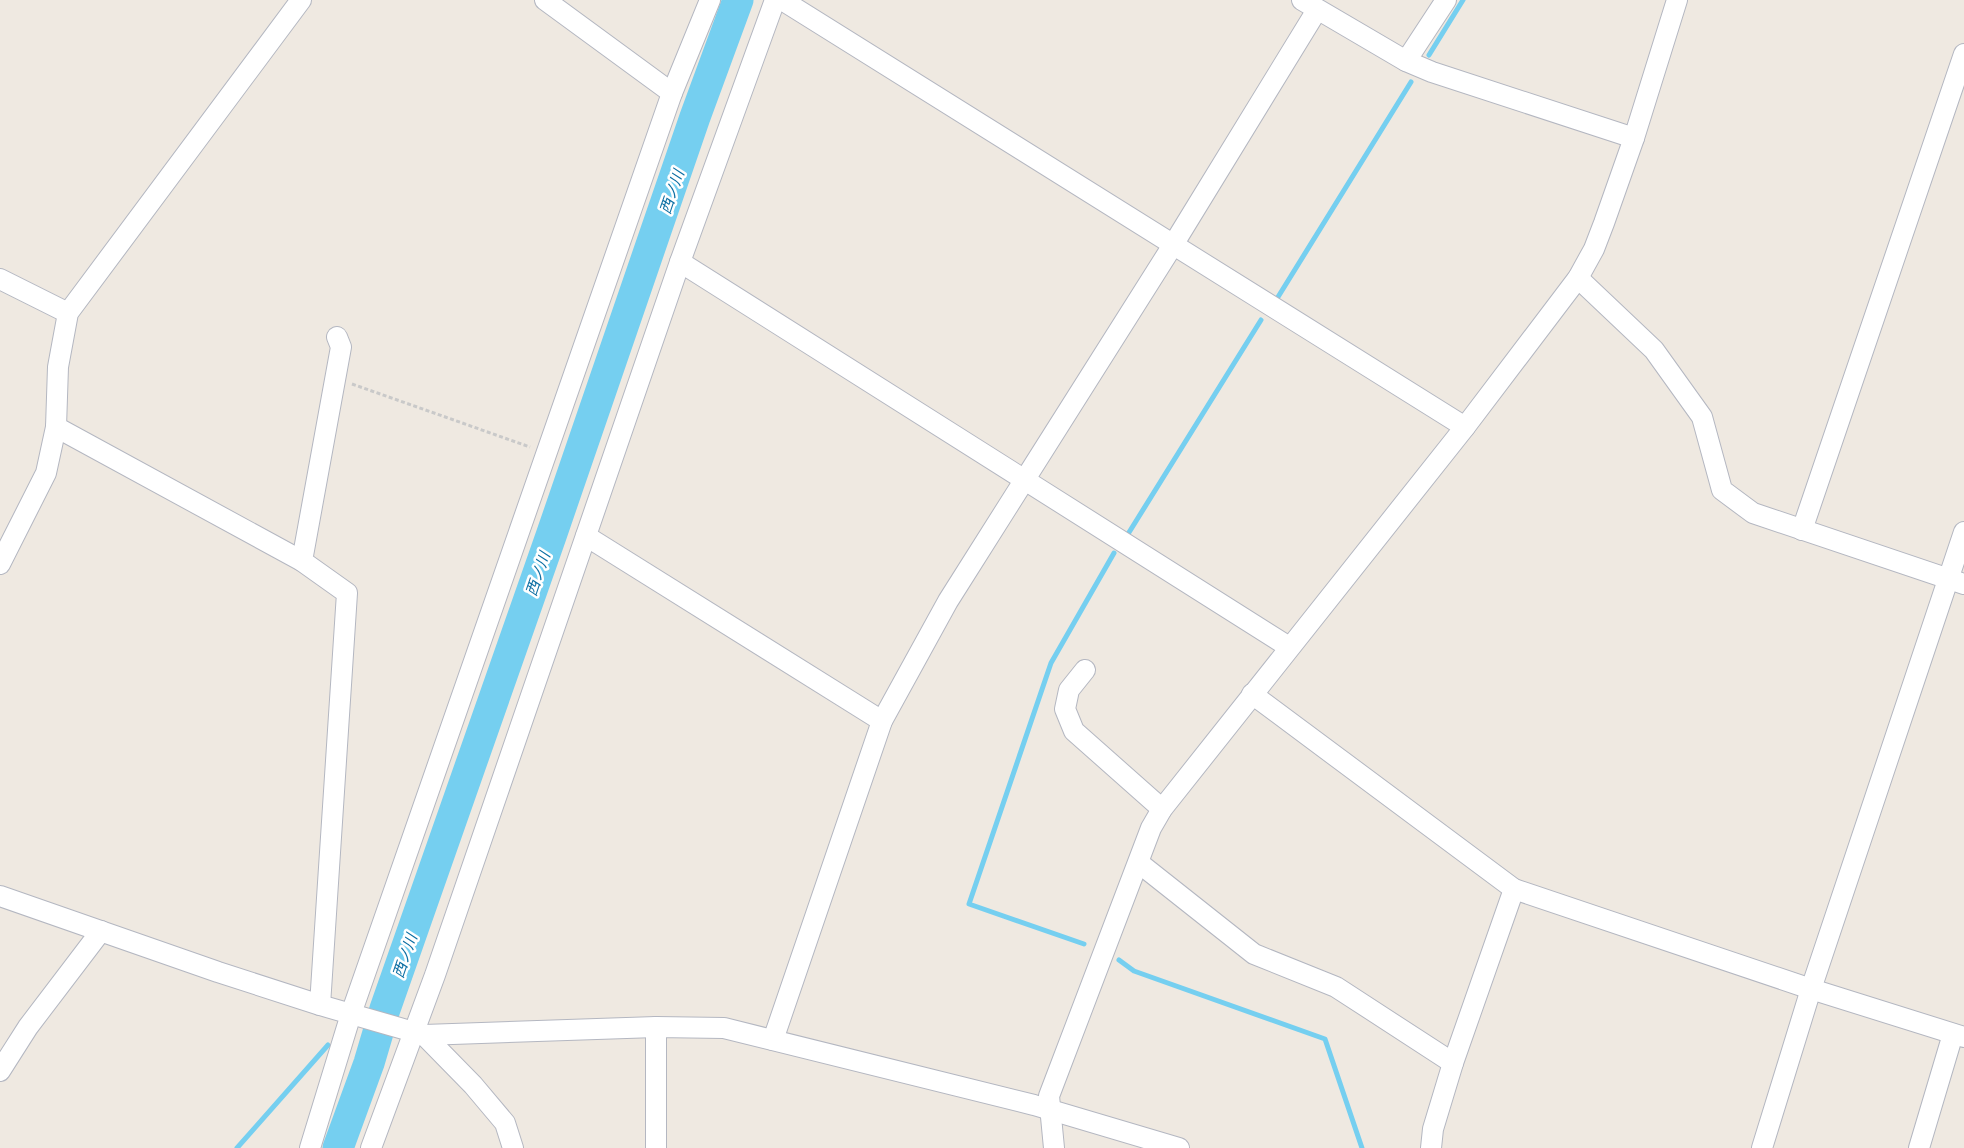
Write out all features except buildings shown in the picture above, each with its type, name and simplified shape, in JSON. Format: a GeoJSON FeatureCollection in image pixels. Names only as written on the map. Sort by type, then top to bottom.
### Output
{"type":"FeatureCollection","features":[{"type":"Feature","properties":{"kind":"street"},"geometry":{"type":"LineString","coordinates":[[0,564],[6,536],[46,473],[56,427],[58,367],[68,313],[301,0]]}},
{"type":"Feature","properties":{"kind":"street"},"geometry":{"type":"LineString","coordinates":[[545,0],[672,93]]}},
{"type":"Feature","properties":{"kind":"street"},"geometry":{"type":"LineString","coordinates":[[310,1148],[358,1016],[547,453],[672,93],[710,0]]}},
{"type":"Feature","properties":{"kind":"street"},"geometry":{"type":"LineString","coordinates":[[371,1148],[680,262],[775,0]]}},
{"type":"Feature","properties":{"kind":"street"},"geometry":{"type":"LineString","coordinates":[[782,0],[1465,427]]}},
{"type":"Feature","properties":{"kind":"street"},"geometry":{"type":"LineString","coordinates":[[1406,61],[1446,0]]}},
{"type":"Feature","properties":{"kind":"street"},"geometry":{"type":"LineString","coordinates":[[1054,1148],[1049,1096],[1151,828],[1162,809],[1465,427],[1578,278],[1594,249],[1634,138],[1677,0]]}},
{"type":"Feature","properties":{"kind":"street"},"geometry":{"type":"LineString","coordinates":[[773,1040],[882,721],[948,601],[1173,244],[1310,5],[1406,61],[1432,72],[1634,138]]}},
{"type":"Feature","properties":{"kind":"street"},"geometry":{"type":"LineString","coordinates":[[1802,530],[1964,54]]}},
{"type":"Feature","properties":{"kind":"street"},"geometry":{"type":"LineString","coordinates":[[680,262],[1289,647]]}},
{"type":"Feature","properties":{"kind":"street"},"geometry":{"type":"LineString","coordinates":[[1578,278],[1654,350],[1702,418],[1722,490],[1753,513],[1956,581]]}},
{"type":"Feature","properties":{"kind":"street"},"geometry":{"type":"LineString","coordinates":[[0,279],[68,313]]}},
{"type":"Feature","properties":{"kind":"street"},"geometry":{"type":"LineString","coordinates":[[302,561],[341,347],[337,336]]}},
{"type":"Feature","properties":{"kind":"street"},"geometry":{"type":"LineString","coordinates":[[56,427],[302,561],[347,593],[320,1005]]}},
{"type":"Feature","properties":{"kind":"street"},"geometry":{"type":"LineString","coordinates":[[1762,1148],[1811,989],[1956,581],[1964,532]]}},
{"type":"Feature","properties":{"kind":"street"},"geometry":{"type":"LineString","coordinates":[[586,536],[882,721]]}},
{"type":"Feature","properties":{"kind":"street"},"geometry":{"type":"LineString","coordinates":[[1085,670],[1069,690],[1065,708],[1074,731],[1162,809]]}},
{"type":"Feature","properties":{"kind":"street"},"geometry":{"type":"LineString","coordinates":[[1252,694],[1514,888],[1811,989],[1961,1034],[1919,1148]]}},
{"type":"Feature","properties":{"kind":"street"},"geometry":{"type":"LineString","coordinates":[[1139,863],[1254,954],[1336,987],[1453,1063]]}},
{"type":"Feature","properties":{"kind":"street"},"geometry":{"type":"LineString","coordinates":[[1431,1148],[1433,1129],[1453,1063],[1514,888]]}},
{"type":"Feature","properties":{"kind":"street"},"geometry":{"type":"LineString","coordinates":[[0,896],[320,1005],[412,1032],[656,1027],[724,1028],[1049,1109],[1179,1148]]}},
{"type":"Feature","properties":{"kind":"street"},"geometry":{"type":"LineString","coordinates":[[0,1071],[28,1027],[101,931]]}},
{"type":"Feature","properties":{"kind":"street"},"geometry":{"type":"LineString","coordinates":[[656,1027],[656,1148]]}},
{"type":"Feature","properties":{"kind":"street"},"geometry":{"type":"LineString","coordinates":[[412,1032],[473,1085],[505,1123],[513,1148]]}},
{"type":"Feature","properties":{"kind":"path"},"geometry":{"type":"LineString","coordinates":[[335,378],[547,453]]}},
{"type":"Feature","properties":{"kind":"waterway","name":"西ノ川"},"geometry":{"type":"LineString","coordinates":[[338,1148],[695,117],[738,0]]}},
{"type":"Feature","properties":{"kind":"waterway"},"geometry":{"type":"LineString","coordinates":[[1429,55],[1463,0]]}},
{"type":"Feature","properties":{"kind":"waterway"},"geometry":{"type":"LineString","coordinates":[[1278,297],[1411,82]]}},
{"type":"Feature","properties":{"kind":"waterway"},"geometry":{"type":"LineString","coordinates":[[1128,534],[1261,320]]}},
{"type":"Feature","properties":{"kind":"waterway"},"geometry":{"type":"LineString","coordinates":[[1084,944],[969,904],[1051,663],[1114,553]]}},
{"type":"Feature","properties":{"kind":"waterway"},"geometry":{"type":"LineString","coordinates":[[1119,960],[1134,971],[1325,1039],[1362,1148]]}},
{"type":"Feature","properties":{"kind":"waterway"},"geometry":{"type":"LineString","coordinates":[[237,1148],[328,1045]]}}]}
